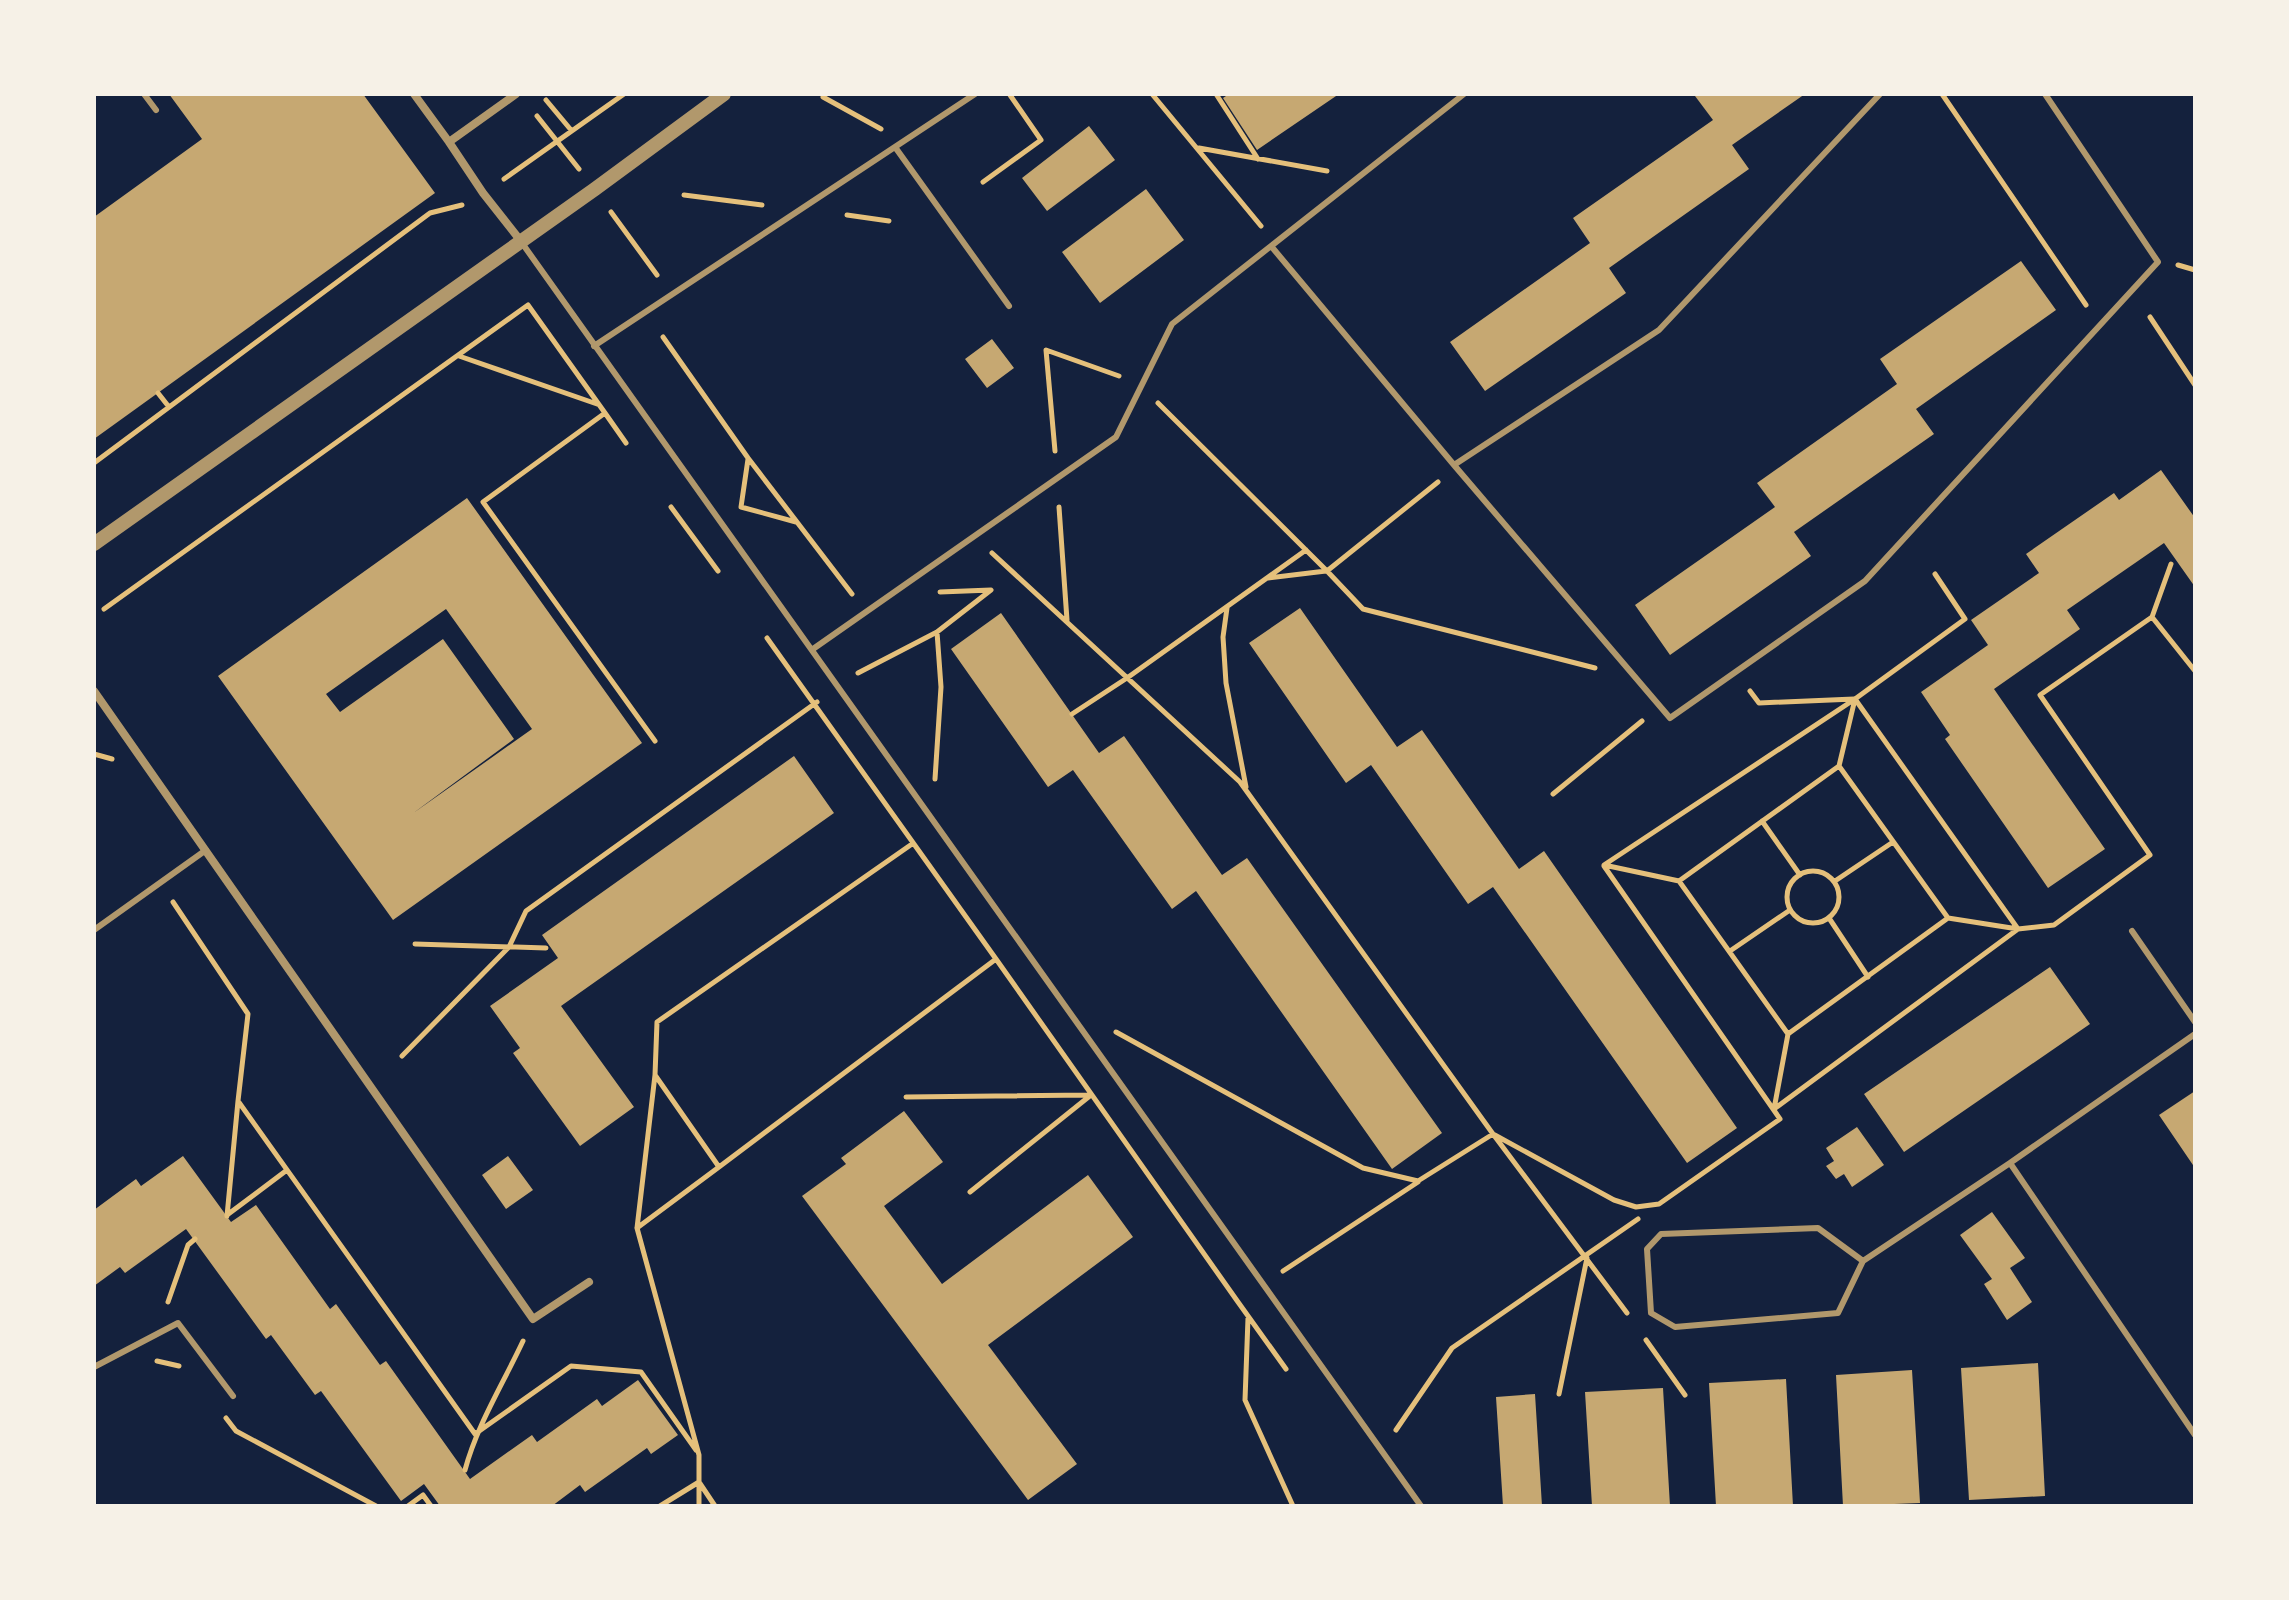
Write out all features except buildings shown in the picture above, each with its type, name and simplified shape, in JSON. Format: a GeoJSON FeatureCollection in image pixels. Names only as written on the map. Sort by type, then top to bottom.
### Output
{"type":"FeatureCollection","features":[{"type":"Feature","properties":{"kind":"street"},"geometry":{"type":"LineString","coordinates":[[414,94],[520,240]]}},
{"type":"Feature","properties":{"kind":"street"},"geometry":{"type":"LineString","coordinates":[[449,142],[516,94]]}},
{"type":"Feature","properties":{"kind":"street"},"geometry":{"type":"LineString","coordinates":[[94,544],[724,94]]}},
{"type":"Feature","properties":{"kind":"street"},"geometry":{"type":"LineString","coordinates":[[94,691],[533,1319],[589,1282]]}},
{"type":"Feature","properties":{"kind":"lane"},"geometry":{"type":"LineString","coordinates":[[144,94],[156,110]]}},
{"type":"Feature","properties":{"kind":"lane"},"geometry":{"type":"LineString","coordinates":[[594,346],[975,94]]}},
{"type":"Feature","properties":{"kind":"lane"},"geometry":{"type":"LineString","coordinates":[[813,649],[1116,437],[1172,324],[1464,94]]}},
{"type":"Feature","properties":{"kind":"lane"},"geometry":{"type":"LineString","coordinates":[[1454,465],[1659,330],[1880,94]]}},
{"type":"Feature","properties":{"kind":"lane"},"geometry":{"type":"LineString","coordinates":[[1271,246],[1670,718],[1865,581],[2158,262],[2045,94]]}},
{"type":"Feature","properties":{"kind":"lane"},"geometry":{"type":"LineString","coordinates":[[895,147],[1009,306]]}},
{"type":"Feature","properties":{"kind":"lane"},"geometry":{"type":"LineString","coordinates":[[520,240],[1421,1506]]}},
{"type":"Feature","properties":{"kind":"lane"},"geometry":{"type":"LineString","coordinates":[[94,930],[206,850]]}},
{"type":"Feature","properties":{"kind":"lane"},"geometry":{"type":"LineString","coordinates":[[2132,931],[2195,1022]]}},
{"type":"Feature","properties":{"kind":"lane"},"geometry":{"type":"LineString","coordinates":[[1863,1261],[1818,1228],[1661,1234],[1647,1249],[1651,1313],[1675,1327],[1838,1313],[1863,1261],[2195,1034]]}},
{"type":"Feature","properties":{"kind":"lane"},"geometry":{"type":"LineString","coordinates":[[2010,1163],[2195,1435]]}},
{"type":"Feature","properties":{"kind":"lane"},"geometry":{"type":"LineString","coordinates":[[94,1367],[178,1323],[233,1396]]}},
{"type":"Feature","properties":{"kind":"path"},"geometry":{"type":"LineString","coordinates":[[503,180],[624,94]]}},
{"type":"Feature","properties":{"kind":"path"},"geometry":{"type":"LineString","coordinates":[[1152,94],[1264,230]]}},
{"type":"Feature","properties":{"kind":"path"},"geometry":{"type":"LineString","coordinates":[[1216,94],[1259,160]]}},
{"type":"Feature","properties":{"kind":"path"},"geometry":{"type":"LineString","coordinates":[[1942,94],[2089,310]]}},
{"type":"Feature","properties":{"kind":"path"},"geometry":{"type":"LineString","coordinates":[[983,182],[1041,140],[1010,95]]}},
{"type":"Feature","properties":{"kind":"path"},"geometry":{"type":"LineString","coordinates":[[823,97],[880,126],[895,147]]}},
{"type":"Feature","properties":{"kind":"path"},"geometry":{"type":"LineString","coordinates":[[546,100],[571,130]]}},
{"type":"Feature","properties":{"kind":"path"},"geometry":{"type":"LineString","coordinates":[[1198,148],[1339,172]]}},
{"type":"Feature","properties":{"kind":"path"},"geometry":{"type":"LineString","coordinates":[[684,195],[768,205]]}},
{"type":"Feature","properties":{"kind":"path"},"geometry":{"type":"LineString","coordinates":[[94,463],[430,213],[467,204]]}},
{"type":"Feature","properties":{"kind":"path"},"geometry":{"type":"LineString","coordinates":[[847,215],[889,221]]}},
{"type":"Feature","properties":{"kind":"path"},"geometry":{"type":"LineString","coordinates":[[104,609],[528,305],[626,443]]}},
{"type":"Feature","properties":{"kind":"path"},"geometry":{"type":"LineString","coordinates":[[2150,317],[2195,385]]}},
{"type":"Feature","properties":{"kind":"path"},"geometry":{"type":"LineString","coordinates":[[663,337],[748,458],[856,600]]}},
{"type":"Feature","properties":{"kind":"path"},"geometry":{"type":"LineString","coordinates":[[1056,462],[1046,350],[1127,379]]}},
{"type":"Feature","properties":{"kind":"path"},"geometry":{"type":"LineString","coordinates":[[458,356],[599,404]]}},
{"type":"Feature","properties":{"kind":"path"},"geometry":{"type":"LineString","coordinates":[[158,393],[169,407]]}},
{"type":"Feature","properties":{"kind":"path"},"geometry":{"type":"LineString","coordinates":[[1154,399],[1363,609],[1605,670],[1595,658]]}},
{"type":"Feature","properties":{"kind":"path"},"geometry":{"type":"LineString","coordinates":[[605,413],[483,502],[655,741]]}},
{"type":"Feature","properties":{"kind":"path"},"geometry":{"type":"LineString","coordinates":[[748,458],[741,507],[797,522]]}},
{"type":"Feature","properties":{"kind":"path"},"geometry":{"type":"LineString","coordinates":[[1267,578],[1327,571],[1444,477]]}},
{"type":"Feature","properties":{"kind":"path"},"geometry":{"type":"LineString","coordinates":[[1058,498],[1067,622]]}},
{"type":"Feature","properties":{"kind":"path"},"geometry":{"type":"LineString","coordinates":[[671,507],[718,571]]}},
{"type":"Feature","properties":{"kind":"path"},"geometry":{"type":"LineString","coordinates":[[974,536],[1240,782],[1493,1134],[1632,1320]]}},
{"type":"Feature","properties":{"kind":"path"},"geometry":{"type":"LineString","coordinates":[[1072,714],[1306,550]]}},
{"type":"Feature","properties":{"kind":"path"},"geometry":{"type":"LineString","coordinates":[[1839,766],[1948,918],[2018,929],[2054,925],[2150,855],[2040,695],[2152,617],[2171,564]]}},
{"type":"Feature","properties":{"kind":"path"},"geometry":{"type":"LineString","coordinates":[[1604,865],[1855,699],[1965,619],[1935,574]]}},
{"type":"Feature","properties":{"kind":"path"},"geometry":{"type":"LineString","coordinates":[[402,1056],[509,947],[526,911],[862,670],[937,632],[991,590],[932,592]]}},
{"type":"Feature","properties":{"kind":"path"},"geometry":{"type":"LineString","coordinates":[[1227,607],[1223,637],[1226,683],[1248,793]]}},
{"type":"Feature","properties":{"kind":"path"},"geometry":{"type":"LineString","coordinates":[[2152,617],[2195,671]]}},
{"type":"Feature","properties":{"kind":"path"},"geometry":{"type":"LineString","coordinates":[[935,781],[941,687],[937,632]]}},
{"type":"Feature","properties":{"kind":"path"},"geometry":{"type":"LineString","coordinates":[[767,638],[1286,1369]]}},
{"type":"Feature","properties":{"kind":"path"},"geometry":{"type":"LineString","coordinates":[[1855,699],[2018,929]]}},
{"type":"Feature","properties":{"kind":"path"},"geometry":{"type":"LineString","coordinates":[[1759,703],[1855,699]]}},
{"type":"Feature","properties":{"kind":"path"},"geometry":{"type":"LineString","coordinates":[[1679,881],[1839,766],[1855,699]]}},
{"type":"Feature","properties":{"kind":"path"},"geometry":{"type":"LineString","coordinates":[[1553,794],[1646,719]]}},
{"type":"Feature","properties":{"kind":"path"},"geometry":{"type":"LineString","coordinates":[[1762,821],[1800,875]]}},
{"type":"Feature","properties":{"kind":"path"},"geometry":{"type":"LineString","coordinates":[[1835,881],[1893,842]]}},
{"type":"Feature","properties":{"kind":"path"},"geometry":{"type":"LineString","coordinates":[[699,1506],[699,1455],[637,1228],[655,1075],[657,1022],[912,844]]}},
{"type":"Feature","properties":{"kind":"path"},"geometry":{"type":"LineString","coordinates":[[1604,865],[1679,881],[1788,1034]]}},
{"type":"Feature","properties":{"kind":"path"},"geometry":{"type":"LineString","coordinates":[[1382,1451],[1452,1348],[1587,1257],[1780,1119],[1604,865]]}},
{"type":"Feature","properties":{"kind":"path"},"geometry":{"type":"LineString","coordinates":[[1812,870],[1820,871],[1835,881],[1840,898],[1829,918],[1810,923],[1802,921],[1790,910],[1787,893],[1790,884],[1800,875],[1812,870]]}},
{"type":"Feature","properties":{"kind":"path"},"geometry":{"type":"LineString","coordinates":[[172,902],[248,1014],[227,1216],[287,1170]]}},
{"type":"Feature","properties":{"kind":"path"},"geometry":{"type":"LineString","coordinates":[[1730,951],[1790,910]]}},
{"type":"Feature","properties":{"kind":"path"},"geometry":{"type":"LineString","coordinates":[[1829,918],[1868,977]]}},
{"type":"Feature","properties":{"kind":"path"},"geometry":{"type":"LineString","coordinates":[[1774,1109],[1788,1034],[1948,918]]}},
{"type":"Feature","properties":{"kind":"path"},"geometry":{"type":"LineString","coordinates":[[1774,1109],[2018,929]]}},
{"type":"Feature","properties":{"kind":"path"},"geometry":{"type":"LineString","coordinates":[[415,944],[546,948]]}},
{"type":"Feature","properties":{"kind":"path"},"geometry":{"type":"LineString","coordinates":[[637,1228],[996,959]]}},
{"type":"Feature","properties":{"kind":"path"},"geometry":{"type":"LineString","coordinates":[[1110,1029],[1363,1168],[1418,1181]]}},
{"type":"Feature","properties":{"kind":"path"},"geometry":{"type":"LineString","coordinates":[[655,1075],[719,1167]]}},
{"type":"Feature","properties":{"kind":"path"},"geometry":{"type":"LineString","coordinates":[[906,1097],[1091,1095]]}},
{"type":"Feature","properties":{"kind":"path"},"geometry":{"type":"LineString","coordinates":[[970,1192],[1091,1095]]}},
{"type":"Feature","properties":{"kind":"path"},"geometry":{"type":"LineString","coordinates":[[238,1101],[475,1434]]}},
{"type":"Feature","properties":{"kind":"path"},"geometry":{"type":"LineString","coordinates":[[1238,1302],[1493,1134]]}},
{"type":"Feature","properties":{"kind":"path"},"geometry":{"type":"LineString","coordinates":[[1493,1134],[1614,1200],[1636,1207],[1659,1204]]}},
{"type":"Feature","properties":{"kind":"path"},"geometry":{"type":"LineString","coordinates":[[188,1245],[195,1239]]}},
{"type":"Feature","properties":{"kind":"path"},"geometry":{"type":"LineString","coordinates":[[1559,1394],[1587,1257]]}},
{"type":"Feature","properties":{"kind":"path"},"geometry":{"type":"LineString","coordinates":[[1248,1317],[1245,1400],[1293,1506]]}},
{"type":"Feature","properties":{"kind":"path"},"geometry":{"type":"LineString","coordinates":[[465,1470],[475,1434],[533,1319]]}},
{"type":"Feature","properties":{"kind":"path"},"geometry":{"type":"LineString","coordinates":[[1641,1332],[1685,1395]]}},
{"type":"Feature","properties":{"kind":"path"},"geometry":{"type":"LineString","coordinates":[[148,1359],[192,1368]]}},
{"type":"Feature","properties":{"kind":"path"},"geometry":{"type":"LineString","coordinates":[[475,1434],[571,1366],[641,1372],[699,1455]]}},
{"type":"Feature","properties":{"kind":"path"},"geometry":{"type":"LineString","coordinates":[[223,1414],[236,1431],[376,1506]]}},
{"type":"Feature","properties":{"kind":"path"},"geometry":{"type":"LineString","coordinates":[[660,1506],[699,1482]]}},
{"type":"Feature","properties":{"kind":"path"},"geometry":{"type":"LineString","coordinates":[[699,1482],[715,1506]]}},
{"type":"Feature","properties":{"kind":"path"},"geometry":{"type":"LineString","coordinates":[[408,1506],[423,1495],[431,1506]]}}]}
